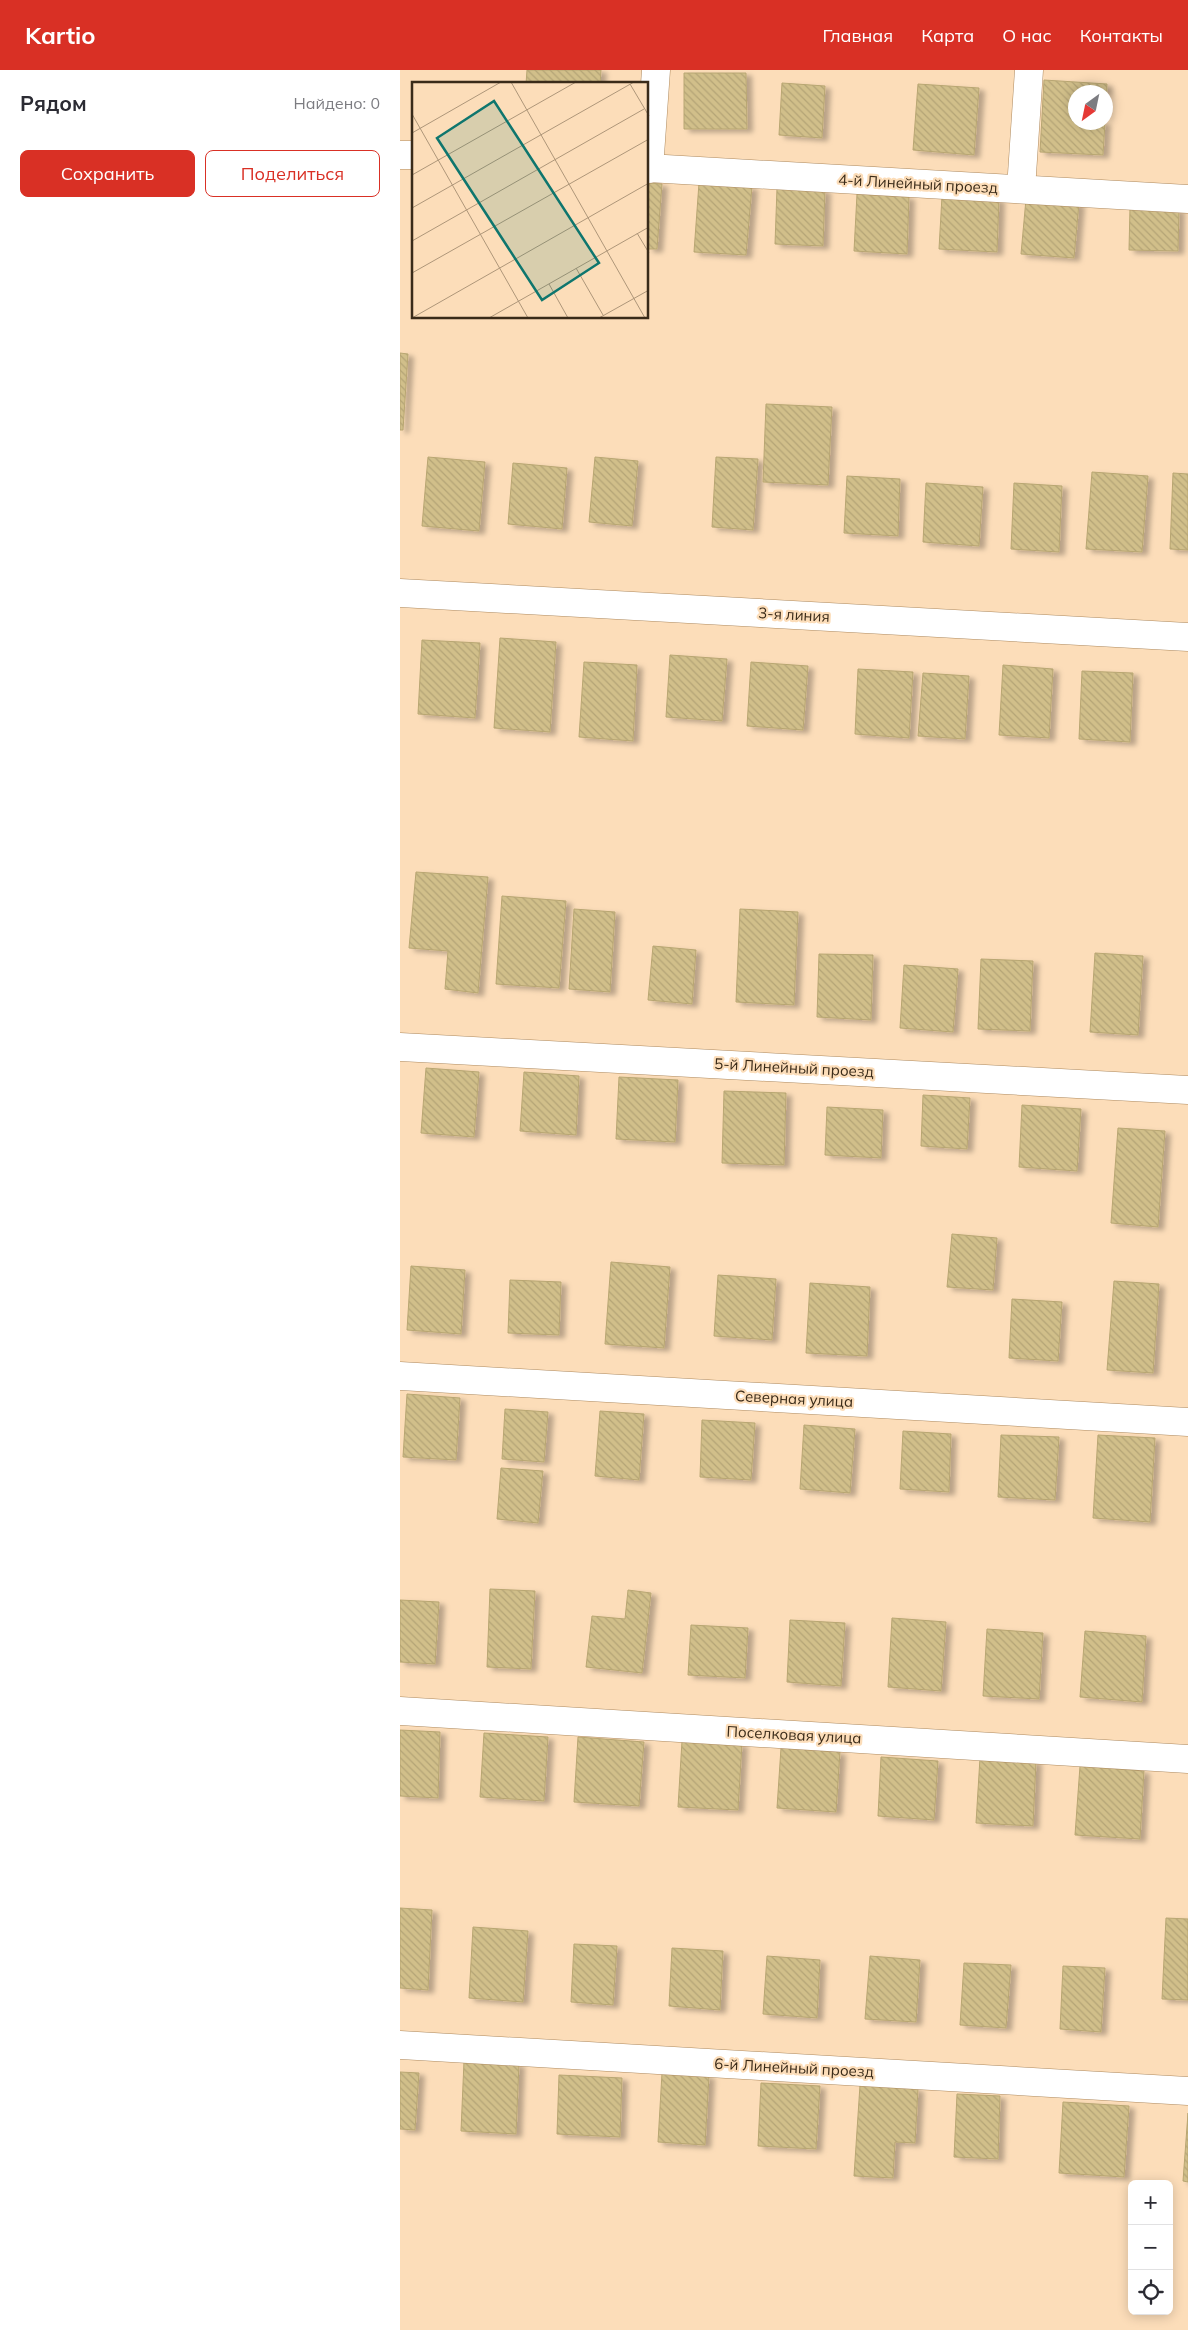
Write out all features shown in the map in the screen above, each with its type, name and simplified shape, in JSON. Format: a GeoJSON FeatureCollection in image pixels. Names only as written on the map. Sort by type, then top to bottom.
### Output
{"type":"FeatureCollection","features":[{"type":"Feature","properties":{"kind":"street"},"geometry":{"type":"LineString","coordinates":[[649,156],[656,70]]}},
{"type":"Feature","properties":{"kind":"street"},"geometry":{"type":"LineString","coordinates":[[1021,189],[1029,70]]}},
{"type":"Feature","properties":{"kind":"street","name":"4-й Линейный проезд"},"geometry":{"type":"LineString","coordinates":[[649,168],[1188,199]]}},
{"type":"Feature","properties":{"kind":"street","name":"3-я линия"},"geometry":{"type":"LineString","coordinates":[[400,594],[1188,637]]}},
{"type":"Feature","properties":{"kind":"street","name":"5-й Линейный проезд"},"geometry":{"type":"LineString","coordinates":[[400,1046],[1188,1090]]}},
{"type":"Feature","properties":{"kind":"street","name":"Северная улица"},"geometry":{"type":"LineString","coordinates":[[400,1376],[1188,1422]]}},
{"type":"Feature","properties":{"kind":"street","name":"Поселковая улица"},"geometry":{"type":"LineString","coordinates":[[400,1711],[1188,1758]]}},
{"type":"Feature","properties":{"kind":"street","name":"6-й Линейный проезд"},"geometry":{"type":"LineString","coordinates":[[400,2045],[1188,2091]]}},
{"type":"Feature","properties":{"kind":"building"},"geometry":{"type":"Polygon","coordinates":[[[527,70],[601,70],[600,82],[526,82],[527,70]]]}},
{"type":"Feature","properties":{"kind":"building"},"geometry":{"type":"Polygon","coordinates":[[[684,73],[746,73],[747,129],[684,129],[684,73]]]}},
{"type":"Feature","properties":{"kind":"building"},"geometry":{"type":"Polygon","coordinates":[[[1044,80],[1107,84],[1068,85],[1068,130],[1105,130],[1103,155],[1040,152],[1044,80]]]}},
{"type":"Feature","properties":{"kind":"building"},"geometry":{"type":"Polygon","coordinates":[[[782,83],[825,86],[822,138],[779,135],[782,83]]]}},
{"type":"Feature","properties":{"kind":"building"},"geometry":{"type":"Polygon","coordinates":[[[918,84],[979,88],[974,155],[913,150],[918,84]]]}},
{"type":"Feature","properties":{"kind":"building"},"geometry":{"type":"Polygon","coordinates":[[[649,183],[662,184],[657,249],[649,249],[649,183]]]}},
{"type":"Feature","properties":{"kind":"building"},"geometry":{"type":"Polygon","coordinates":[[[699,183],[752,187],[746,255],[694,252],[699,183]]]}},
{"type":"Feature","properties":{"kind":"building"},"geometry":{"type":"Polygon","coordinates":[[[777,188],[825,190],[823,246],[775,244],[777,188]]]}},
{"type":"Feature","properties":{"kind":"building"},"geometry":{"type":"Polygon","coordinates":[[[857,194],[909,197],[907,254],[854,251],[857,194]]]}},
{"type":"Feature","properties":{"kind":"building"},"geometry":{"type":"Polygon","coordinates":[[[942,196],[999,199],[997,252],[939,249],[942,196]]]}},
{"type":"Feature","properties":{"kind":"building"},"geometry":{"type":"Polygon","coordinates":[[[1026,199],[1079,203],[1074,258],[1021,254],[1026,199]]]}},
{"type":"Feature","properties":{"kind":"building"},"geometry":{"type":"Polygon","coordinates":[[[1130,207],[1179,209],[1178,251],[1129,250],[1130,207]]]}},
{"type":"Feature","properties":{"kind":"building"},"geometry":{"type":"Polygon","coordinates":[[[400,353],[408,354],[403,430],[400,430],[400,353]]]}},
{"type":"Feature","properties":{"kind":"building"},"geometry":{"type":"Polygon","coordinates":[[[766,404],[832,407],[828,485],[763,482],[766,404]]]}},
{"type":"Feature","properties":{"kind":"building"},"geometry":{"type":"Polygon","coordinates":[[[428,457],[485,462],[479,531],[422,526],[428,457]]]}},
{"type":"Feature","properties":{"kind":"building"},"geometry":{"type":"Polygon","coordinates":[[[595,457],[638,461],[632,526],[589,522],[595,457]]]}},
{"type":"Feature","properties":{"kind":"building"},"geometry":{"type":"Polygon","coordinates":[[[716,457],[758,459],[753,530],[712,527],[716,457]]]}},
{"type":"Feature","properties":{"kind":"building"},"geometry":{"type":"Polygon","coordinates":[[[513,463],[567,468],[562,529],[508,524],[513,463]]]}},
{"type":"Feature","properties":{"kind":"building"},"geometry":{"type":"Polygon","coordinates":[[[1092,472],[1148,476],[1142,552],[1086,549],[1092,472]]]}},
{"type":"Feature","properties":{"kind":"building"},"geometry":{"type":"Polygon","coordinates":[[[1173,473],[1188,474],[1188,550],[1170,549],[1173,473]]]}},
{"type":"Feature","properties":{"kind":"building"},"geometry":{"type":"Polygon","coordinates":[[[847,476],[900,479],[898,536],[844,533],[847,476]]]}},
{"type":"Feature","properties":{"kind":"building"},"geometry":{"type":"Polygon","coordinates":[[[926,483],[983,487],[979,546],[923,542],[926,483]]]}},
{"type":"Feature","properties":{"kind":"building"},"geometry":{"type":"Polygon","coordinates":[[[1014,483],[1062,486],[1059,552],[1011,549],[1014,483]]]}},
{"type":"Feature","properties":{"kind":"building"},"geometry":{"type":"Polygon","coordinates":[[[500,638],[556,642],[550,732],[494,728],[500,638]]]}},
{"type":"Feature","properties":{"kind":"building"},"geometry":{"type":"Polygon","coordinates":[[[422,640],[480,643],[475,718],[418,714],[422,640]]]}},
{"type":"Feature","properties":{"kind":"building"},"geometry":{"type":"Polygon","coordinates":[[[670,655],[727,659],[722,721],[666,717],[670,655]]]}},
{"type":"Feature","properties":{"kind":"building"},"geometry":{"type":"Polygon","coordinates":[[[584,662],[637,665],[633,741],[579,737],[584,662]]]}},
{"type":"Feature","properties":{"kind":"building"},"geometry":{"type":"Polygon","coordinates":[[[751,662],[808,666],[803,730],[747,726],[751,662]]]}},
{"type":"Feature","properties":{"kind":"building"},"geometry":{"type":"Polygon","coordinates":[[[1003,665],[1053,669],[1049,738],[999,735],[1003,665]]]}},
{"type":"Feature","properties":{"kind":"building"},"geometry":{"type":"Polygon","coordinates":[[[858,669],[913,672],[909,738],[855,734],[858,669]]]}},
{"type":"Feature","properties":{"kind":"building"},"geometry":{"type":"Polygon","coordinates":[[[1082,671],[1133,673],[1130,742],[1079,739],[1082,671]]]}},
{"type":"Feature","properties":{"kind":"building"},"geometry":{"type":"Polygon","coordinates":[[[923,673],[969,676],[965,739],[918,736],[923,673]]]}},
{"type":"Feature","properties":{"kind":"building"},"geometry":{"type":"Polygon","coordinates":[[[416,872],[488,877],[478,993],[445,989],[448,951],[409,948],[416,872]]]}},
{"type":"Feature","properties":{"kind":"building"},"geometry":{"type":"Polygon","coordinates":[[[502,896],[566,901],[559,988],[496,984],[502,896]]]}},
{"type":"Feature","properties":{"kind":"building"},"geometry":{"type":"Polygon","coordinates":[[[574,909],[615,912],[610,992],[569,989],[574,909]]]}},
{"type":"Feature","properties":{"kind":"building"},"geometry":{"type":"Polygon","coordinates":[[[740,909],[798,912],[794,1005],[736,1002],[740,909]]]}},
{"type":"Feature","properties":{"kind":"building"},"geometry":{"type":"Polygon","coordinates":[[[653,946],[696,950],[692,1004],[648,1000],[653,946]]]}},
{"type":"Feature","properties":{"kind":"building"},"geometry":{"type":"Polygon","coordinates":[[[1095,953],[1143,956],[1138,1035],[1090,1032],[1095,953]]]}},
{"type":"Feature","properties":{"kind":"building"},"geometry":{"type":"Polygon","coordinates":[[[819,954],[873,955],[871,1020],[817,1017],[819,954]]]}},
{"type":"Feature","properties":{"kind":"building"},"geometry":{"type":"Polygon","coordinates":[[[981,959],[1033,961],[1030,1031],[978,1029],[981,959]]]}},
{"type":"Feature","properties":{"kind":"building"},"geometry":{"type":"Polygon","coordinates":[[[904,965],[958,969],[953,1032],[900,1028],[904,965]]]}},
{"type":"Feature","properties":{"kind":"building"},"geometry":{"type":"Polygon","coordinates":[[[426,1068],[479,1072],[474,1137],[421,1133],[426,1068]]]}},
{"type":"Feature","properties":{"kind":"building"},"geometry":{"type":"Polygon","coordinates":[[[524,1072],[579,1076],[576,1135],[520,1131],[524,1072]]]}},
{"type":"Feature","properties":{"kind":"building"},"geometry":{"type":"Polygon","coordinates":[[[619,1077],[678,1080],[675,1142],[616,1139],[619,1077]]]}},
{"type":"Feature","properties":{"kind":"building"},"geometry":{"type":"Polygon","coordinates":[[[724,1091],[786,1093],[784,1165],[722,1163],[724,1091]]]}},
{"type":"Feature","properties":{"kind":"building"},"geometry":{"type":"Polygon","coordinates":[[[923,1095],[970,1098],[967,1149],[921,1146],[923,1095]]]}},
{"type":"Feature","properties":{"kind":"building"},"geometry":{"type":"Polygon","coordinates":[[[1022,1105],[1081,1109],[1077,1171],[1019,1167],[1022,1105]]]}},
{"type":"Feature","properties":{"kind":"building"},"geometry":{"type":"Polygon","coordinates":[[[827,1107],[883,1110],[881,1158],[825,1155],[827,1107]]]}},
{"type":"Feature","properties":{"kind":"building"},"geometry":{"type":"Polygon","coordinates":[[[1118,1128],[1165,1131],[1158,1227],[1111,1223],[1118,1128]]]}},
{"type":"Feature","properties":{"kind":"building"},"geometry":{"type":"Polygon","coordinates":[[[952,1234],[997,1238],[993,1290],[947,1287],[952,1234]]]}},
{"type":"Feature","properties":{"kind":"building"},"geometry":{"type":"Polygon","coordinates":[[[611,1262],[670,1267],[664,1348],[605,1344],[611,1262]]]}},
{"type":"Feature","properties":{"kind":"building"},"geometry":{"type":"Polygon","coordinates":[[[411,1266],[465,1270],[461,1334],[407,1330],[411,1266]]]}},
{"type":"Feature","properties":{"kind":"building"},"geometry":{"type":"Polygon","coordinates":[[[718,1275],[776,1279],[772,1340],[714,1336],[718,1275]]]}},
{"type":"Feature","properties":{"kind":"building"},"geometry":{"type":"Polygon","coordinates":[[[510,1280],[561,1282],[559,1335],[508,1333],[510,1280]]]}},
{"type":"Feature","properties":{"kind":"building"},"geometry":{"type":"Polygon","coordinates":[[[1114,1281],[1159,1284],[1153,1373],[1107,1370],[1114,1281]]]}},
{"type":"Feature","properties":{"kind":"building"},"geometry":{"type":"Polygon","coordinates":[[[810,1283],[870,1287],[867,1356],[806,1353],[810,1283]]]}},
{"type":"Feature","properties":{"kind":"building"},"geometry":{"type":"Polygon","coordinates":[[[1012,1299],[1062,1302],[1058,1361],[1009,1358],[1012,1299]]]}},
{"type":"Feature","properties":{"kind":"building"},"geometry":{"type":"Polygon","coordinates":[[[407,1394],[460,1398],[456,1460],[403,1457],[407,1394]]]}},
{"type":"Feature","properties":{"kind":"building"},"geometry":{"type":"Polygon","coordinates":[[[505,1409],[548,1412],[544,1462],[502,1459],[505,1409]]]}},
{"type":"Feature","properties":{"kind":"building"},"geometry":{"type":"Polygon","coordinates":[[[600,1411],[644,1414],[639,1480],[595,1476],[600,1411]]]}},
{"type":"Feature","properties":{"kind":"building"},"geometry":{"type":"Polygon","coordinates":[[[702,1420],[755,1423],[751,1480],[700,1477],[702,1420]]]}},
{"type":"Feature","properties":{"kind":"building"},"geometry":{"type":"Polygon","coordinates":[[[804,1425],[855,1429],[850,1493],[800,1489],[804,1425]]]}},
{"type":"Feature","properties":{"kind":"building"},"geometry":{"type":"Polygon","coordinates":[[[903,1431],[951,1434],[949,1492],[900,1489],[903,1431]]]}},
{"type":"Feature","properties":{"kind":"building"},"geometry":{"type":"Polygon","coordinates":[[[1001,1435],[1059,1437],[1055,1500],[998,1497],[1001,1435]]]}},
{"type":"Feature","properties":{"kind":"building"},"geometry":{"type":"Polygon","coordinates":[[[1098,1435],[1155,1438],[1150,1522],[1093,1518],[1098,1435]]]}},
{"type":"Feature","properties":{"kind":"building"},"geometry":{"type":"Polygon","coordinates":[[[501,1468],[543,1471],[538,1523],[497,1519],[501,1468]]]}},
{"type":"Feature","properties":{"kind":"building"},"geometry":{"type":"Polygon","coordinates":[[[490,1589],[535,1591],[531,1669],[487,1667],[490,1589]]]}},
{"type":"Feature","properties":{"kind":"building"},"geometry":{"type":"Polygon","coordinates":[[[628,1590],[651,1593],[642,1673],[586,1667],[592,1616],[625,1619],[628,1590]]]}},
{"type":"Feature","properties":{"kind":"building"},"geometry":{"type":"Polygon","coordinates":[[[400,1600],[439,1602],[435,1664],[400,1662],[400,1600]]]}},
{"type":"Feature","properties":{"kind":"building"},"geometry":{"type":"Polygon","coordinates":[[[892,1618],[946,1622],[941,1691],[888,1687],[892,1618]]]}},
{"type":"Feature","properties":{"kind":"building"},"geometry":{"type":"Polygon","coordinates":[[[790,1620],[845,1623],[841,1686],[787,1682],[790,1620]]]}},
{"type":"Feature","properties":{"kind":"building"},"geometry":{"type":"Polygon","coordinates":[[[691,1625],[748,1628],[745,1678],[688,1675],[691,1625]]]}},
{"type":"Feature","properties":{"kind":"building"},"geometry":{"type":"Polygon","coordinates":[[[987,1629],[1043,1633],[1039,1699],[983,1696],[987,1629]]]}},
{"type":"Feature","properties":{"kind":"building"},"geometry":{"type":"Polygon","coordinates":[[[1085,1631],[1146,1636],[1142,1702],[1080,1697],[1085,1631]]]}},
{"type":"Feature","properties":{"kind":"building"},"geometry":{"type":"Polygon","coordinates":[[[400,1730],[440,1732],[438,1798],[400,1796],[400,1730]]]}},
{"type":"Feature","properties":{"kind":"building"},"geometry":{"type":"Polygon","coordinates":[[[484,1733],[548,1737],[544,1801],[480,1797],[484,1733]]]}},
{"type":"Feature","properties":{"kind":"building"},"geometry":{"type":"Polygon","coordinates":[[[578,1737],[644,1742],[639,1806],[574,1802],[578,1737]]]}},
{"type":"Feature","properties":{"kind":"building"},"geometry":{"type":"Polygon","coordinates":[[[682,1741],[742,1744],[738,1810],[678,1807],[682,1741]]]}},
{"type":"Feature","properties":{"kind":"building"},"geometry":{"type":"Polygon","coordinates":[[[781,1748],[840,1752],[836,1812],[777,1808],[781,1748]]]}},
{"type":"Feature","properties":{"kind":"building"},"geometry":{"type":"Polygon","coordinates":[[[881,1757],[938,1761],[934,1820],[878,1816],[881,1757]]]}},
{"type":"Feature","properties":{"kind":"building"},"geometry":{"type":"Polygon","coordinates":[[[980,1758],[1036,1761],[1033,1826],[976,1823],[980,1758]]]}},
{"type":"Feature","properties":{"kind":"building"},"geometry":{"type":"Polygon","coordinates":[[[1080,1766],[1144,1771],[1140,1839],[1075,1835],[1080,1766]]]}},
{"type":"Feature","properties":{"kind":"building"},"geometry":{"type":"Polygon","coordinates":[[[400,1908],[432,1910],[428,1990],[400,1988],[400,1908]]]}},
{"type":"Feature","properties":{"kind":"building"},"geometry":{"type":"Polygon","coordinates":[[[1166,1918],[1188,1919],[1188,2000],[1162,1999],[1166,1918]]]}},
{"type":"Feature","properties":{"kind":"building"},"geometry":{"type":"Polygon","coordinates":[[[473,1927],[528,1931],[523,2002],[469,1998],[473,1927]]]}},
{"type":"Feature","properties":{"kind":"building"},"geometry":{"type":"Polygon","coordinates":[[[574,1944],[617,1946],[613,2005],[571,2002],[574,1944]]]}},
{"type":"Feature","properties":{"kind":"building"},"geometry":{"type":"Polygon","coordinates":[[[672,1948],[723,1951],[720,2010],[669,2006],[672,1948]]]}},
{"type":"Feature","properties":{"kind":"building"},"geometry":{"type":"Polygon","coordinates":[[[767,1956],[820,1960],[817,2018],[763,2014],[767,1956]]]}},
{"type":"Feature","properties":{"kind":"building"},"geometry":{"type":"Polygon","coordinates":[[[870,1956],[920,1960],[916,2022],[865,2019],[870,1956]]]}},
{"type":"Feature","properties":{"kind":"building"},"geometry":{"type":"Polygon","coordinates":[[[964,1963],[1011,1965],[1006,2028],[960,2025],[964,1963]]]}},
{"type":"Feature","properties":{"kind":"building"},"geometry":{"type":"Polygon","coordinates":[[[1063,1966],[1105,1968],[1101,2032],[1060,2029],[1063,1966]]]}},
{"type":"Feature","properties":{"kind":"building"},"geometry":{"type":"Polygon","coordinates":[[[464,2061],[519,2064],[516,2134],[461,2131],[464,2061]]]}},
{"type":"Feature","properties":{"kind":"building"},"geometry":{"type":"Polygon","coordinates":[[[400,2072],[419,2073],[415,2130],[400,2129],[400,2072]]]}},
{"type":"Feature","properties":{"kind":"building"},"geometry":{"type":"Polygon","coordinates":[[[662,2073],[709,2076],[705,2145],[658,2142],[662,2073]]]}},
{"type":"Feature","properties":{"kind":"building"},"geometry":{"type":"Polygon","coordinates":[[[559,2075],[622,2078],[620,2137],[557,2134],[559,2075]]]}},
{"type":"Feature","properties":{"kind":"building"},"geometry":{"type":"Polygon","coordinates":[[[761,2083],[820,2086],[816,2149],[758,2146],[761,2083]]]}},
{"type":"Feature","properties":{"kind":"building"},"geometry":{"type":"Polygon","coordinates":[[[860,2085],[918,2089],[915,2143],[895,2142],[893,2178],[854,2176],[860,2085]]]}},
{"type":"Feature","properties":{"kind":"building"},"geometry":{"type":"Polygon","coordinates":[[[957,2094],[1000,2096],[998,2159],[954,2157],[957,2094]]]}},
{"type":"Feature","properties":{"kind":"building"},"geometry":{"type":"Polygon","coordinates":[[[1063,2102],[1129,2106],[1124,2177],[1059,2173],[1063,2102]]]}},
{"type":"Feature","properties":{"kind":"building"},"geometry":{"type":"Polygon","coordinates":[[[1188,2113],[1188,2182],[1183,2181],[1188,2113]]]}}]}
